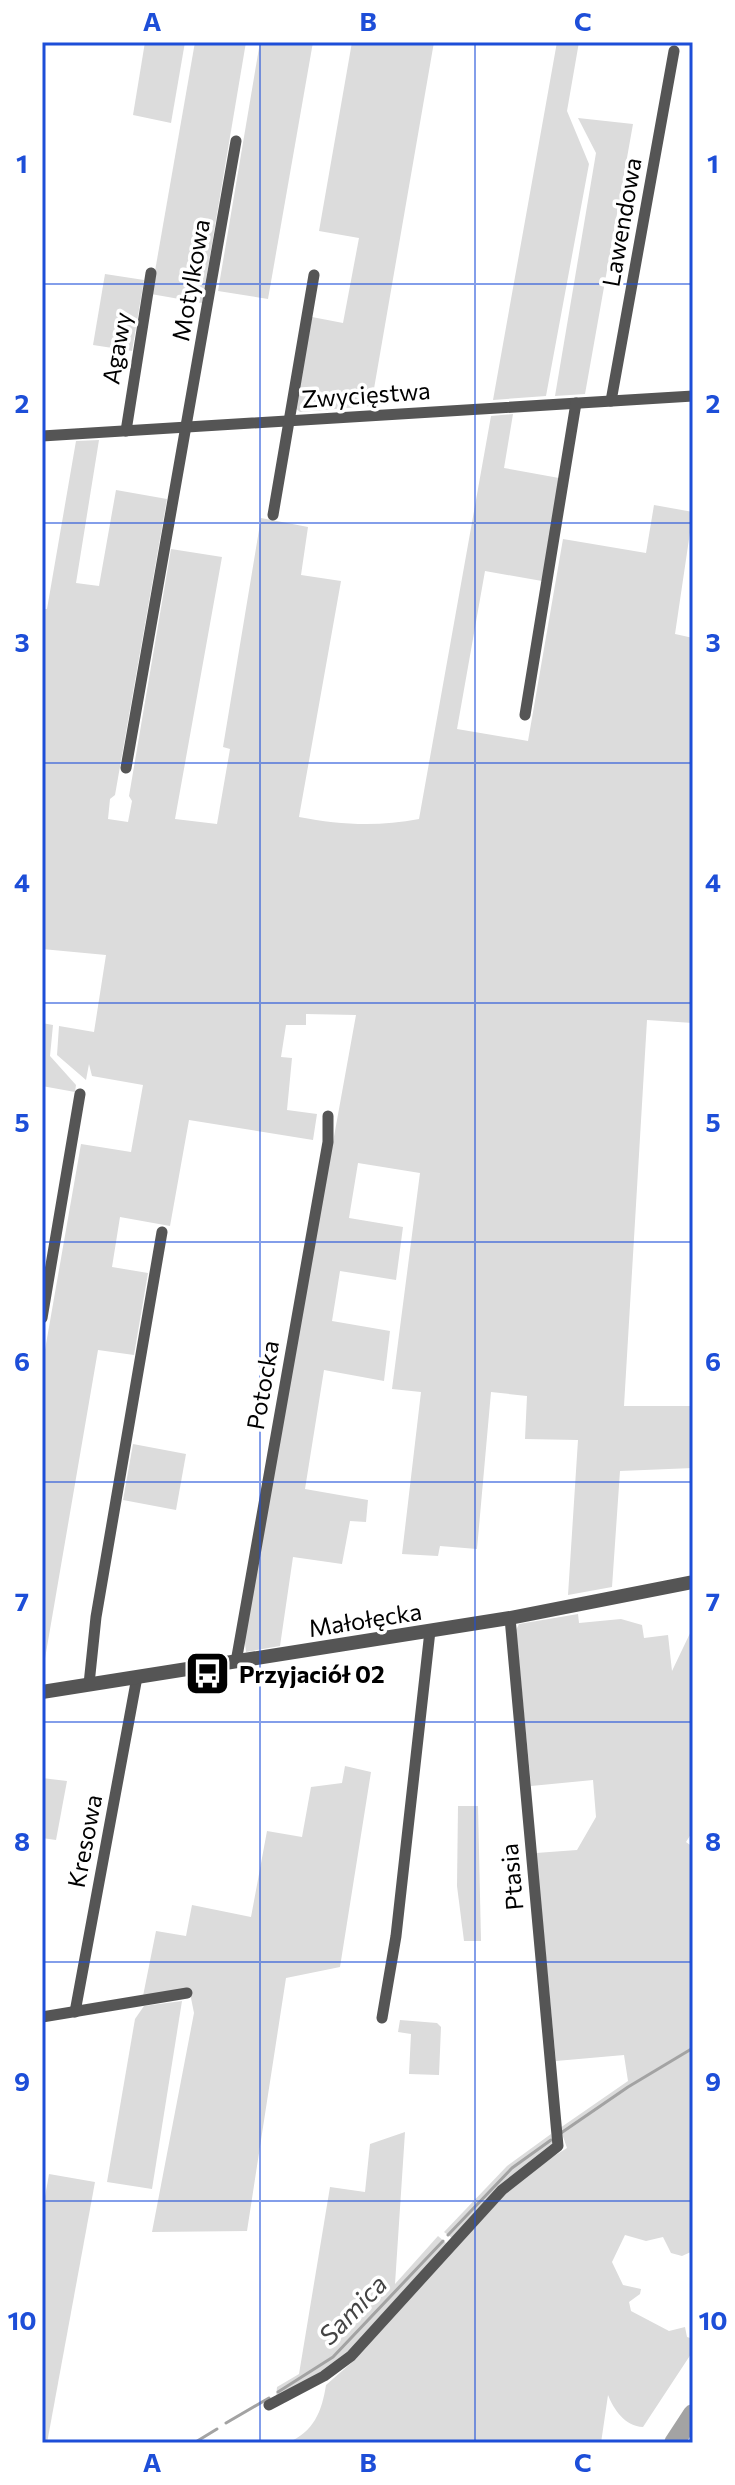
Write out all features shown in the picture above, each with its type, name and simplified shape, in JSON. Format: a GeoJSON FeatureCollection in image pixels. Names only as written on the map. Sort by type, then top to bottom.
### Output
{"type":"FeatureCollection","features":[{"type":"Feature","properties":{"kind":"street","name":"Lawendowa"},"geometry":{"type":"LineString","coordinates":[[611,401],[674,51]]}},
{"type":"Feature","properties":{"kind":"street","name":"Motylkowa"},"geometry":{"type":"LineString","coordinates":[[126,768],[236,141]]}},
{"type":"Feature","properties":{"kind":"street","name":"Agawy"},"geometry":{"type":"LineString","coordinates":[[126,431],[151,273]]}},
{"type":"Feature","properties":{"kind":"street"},"geometry":{"type":"LineString","coordinates":[[273,515],[314,275]]}},
{"type":"Feature","properties":{"kind":"street","name":"Zwycięstwa"},"geometry":{"type":"LineString","coordinates":[[42,436],[693,396]]}},
{"type":"Feature","properties":{"kind":"street"},"geometry":{"type":"LineString","coordinates":[[525,715],[576,403]]}},
{"type":"Feature","properties":{"kind":"street"},"geometry":{"type":"LineString","coordinates":[[42,1318],[80,1094]]}},
{"type":"Feature","properties":{"kind":"street","name":"Potocka"},"geometry":{"type":"LineString","coordinates":[[236,1662],[328,1142],[328,1116]]}},
{"type":"Feature","properties":{"kind":"street"},"geometry":{"type":"LineString","coordinates":[[89,1684],[101,1588],[162,1232]]}},
{"type":"Feature","properties":{"kind":"street","name":"Małołęcka"},"geometry":{"type":"LineString","coordinates":[[42,1692],[510,1618],[693,1582]]}},
{"type":"Feature","properties":{"kind":"street","name":"Ptasia"},"geometry":{"type":"LineString","coordinates":[[269,2405],[324,2376],[351,2356],[502,2190],[558,2146],[510,1618]]}},
{"type":"Feature","properties":{"kind":"street"},"geometry":{"type":"LineString","coordinates":[[382,2018],[396,1936],[430,1631]]}},
{"type":"Feature","properties":{"kind":"street","name":"Kresowa"},"geometry":{"type":"LineString","coordinates":[[75,2012],[137,1677]]}},
{"type":"Feature","properties":{"kind":"street"},"geometry":{"type":"LineString","coordinates":[[42,2017],[187,1993]]}},
{"type":"Feature","properties":{"kind":"shaded area"},"geometry":{"type":"Polygon","coordinates":[[[145,42],[185,42],[171,123],[133,115],[145,42]]]}},
{"type":"Feature","properties":{"kind":"shaded area"},"geometry":{"type":"Polygon","coordinates":[[[195,42],[246,42],[202,303],[151,294],[195,42]]]}},
{"type":"Feature","properties":{"kind":"shaded area"},"geometry":{"type":"Polygon","coordinates":[[[260,42],[313,42],[268,299],[218,291],[260,42]]]}},
{"type":"Feature","properties":{"kind":"shaded area"},"geometry":{"type":"Polygon","coordinates":[[[352,42],[434,42],[371,406],[300,412],[295,408],[312,317],[343,323],[359,238],[319,231],[352,42]]]}},
{"type":"Feature","properties":{"kind":"shaded area"},"geometry":{"type":"Polygon","coordinates":[[[557,42],[579,42],[567,111],[589,164],[546,396],[493,400],[557,42]]]}},
{"type":"Feature","properties":{"kind":"shaded area"},"geometry":{"type":"Polygon","coordinates":[[[578,118],[633,124],[585,394],[555,396],[596,153],[578,118]]]}},
{"type":"Feature","properties":{"kind":"shaded area"},"geometry":{"type":"Polygon","coordinates":[[[105,274],[144,280],[132,351],[93,345],[105,274]]]}},
{"type":"Feature","properties":{"kind":"shaded area"},"geometry":{"type":"Polygon","coordinates":[[[513,414],[504,468],[559,478],[542,581],[485,571],[457,729],[528,741],[563,539],[646,553],[654,505],[693,512],[675,634],[693,638],[693,1023],[647,1020],[624,1406],[693,1406],[693,1468],[620,1471],[612,1587],[568,1595],[578,1440],[525,1439],[527,1396],[491,1392],[477,1549],[440,1546],[438,1556],[402,1554],[421,1392],[392,1389],[420,1173],[358,1163],[349,1218],[403,1227],[396,1280],[340,1271],[332,1321],[390,1331],[384,1381],[324,1370],[305,1489],[368,1500],[366,1522],[350,1521],[342,1564],[293,1557],[280,1646],[246,1652],[244,1634],[356,1015],[306,1014],[306,1025],[286,1025],[281,1057],[292,1058],[287,1110],[317,1114],[313,1140],[189,1120],[170,1226],[120,1217],[112,1267],[148,1273],[134,1355],[98,1350],[42,1676],[42,1367],[81,1144],[131,1152],[143,1085],[92,1076],[89,1064],[86,1080],[57,1055],[59,1026],[94,1032],[106,955],[42,949],[42,609],[47,609],[76,441],[99,440],[76,583],[99,586],[116,490],[167,499],[115,795],[110,799],[108,819],[128,822],[132,801],[129,796],[171,549],[222,557],[175,819],[217,824],[230,749],[223,747],[261,518],[308,527],[301,575],[341,581],[299,817],[374,824],[419,819],[491,416],[513,414]]]}},
{"type":"Feature","properties":{"kind":"shaded area"},"geometry":{"type":"Polygon","coordinates":[[[42,1023],[53,1025],[50,1056],[76,1085],[75,1092],[42,1086],[42,1023]]]}},
{"type":"Feature","properties":{"kind":"shaded area"},"geometry":{"type":"Polygon","coordinates":[[[133,1444],[186,1454],[176,1510],[123,1500],[133,1444]]]}},
{"type":"Feature","properties":{"kind":"shaded area"},"geometry":{"type":"Polygon","coordinates":[[[578,1614],[579,1623],[621,1619],[642,1625],[644,1638],[668,1635],[672,1671],[693,1627],[693,1831],[686,1842],[693,1847],[693,2251],[682,2256],[671,2253],[663,2237],[646,2241],[625,2235],[612,2262],[623,2285],[641,2289],[640,2294],[629,2302],[631,2311],[669,2331],[685,2327],[687,2337],[693,2339],[693,2351],[643,2427],[631,2424],[621,2416],[608,2395],[601,2443],[287,2443],[304,2433],[315,2420],[326,2385],[350,2364],[520,2177],[567,2148],[560,2128],[628,2081],[624,2055],[556,2061],[536,1853],[577,1850],[596,1817],[593,1780],[531,1786],[516,1630],[519,1624],[578,1614]]]}},
{"type":"Feature","properties":{"kind":"shaded area"},"geometry":{"type":"Polygon","coordinates":[[[345,1766],[371,1772],[340,1967],[286,1978],[247,2231],[152,2232],[194,2013],[189,1988],[143,1996],[156,1931],[186,1936],[192,1905],[251,1917],[267,1831],[302,1837],[311,1787],[342,1783],[345,1766]]]}},
{"type":"Feature","properties":{"kind":"shaded area"},"geometry":{"type":"Polygon","coordinates":[[[42,1778],[67,1781],[56,1840],[42,1838],[42,1778]]]}},
{"type":"Feature","properties":{"kind":"shaded area"},"geometry":{"type":"Polygon","coordinates":[[[458,1806],[478,1806],[481,1941],[464,1941],[457,1886],[458,1806]]]}},
{"type":"Feature","properties":{"kind":"shaded area"},"geometry":{"type":"Polygon","coordinates":[[[182,2001],[152,2189],[107,2182],[135,2019],[144,2006],[182,2001]]]}},
{"type":"Feature","properties":{"kind":"shaded area"},"geometry":{"type":"Polygon","coordinates":[[[400,2020],[437,2023],[441,2027],[439,2075],[409,2074],[411,2034],[398,2032],[400,2020]]]}},
{"type":"Feature","properties":{"kind":"shaded area"},"geometry":{"type":"Polygon","coordinates":[[[405,2132],[395,2284],[438,2236],[446,2243],[342,2360],[276,2397],[277,2387],[299,2374],[330,2187],[365,2192],[370,2144],[405,2132]]]}},
{"type":"Feature","properties":{"kind":"shaded area"},"geometry":{"type":"Polygon","coordinates":[[[551,2134],[554,2142],[507,2179],[452,2238],[444,2232],[507,2166],[551,2134]]]}},
{"type":"Feature","properties":{"kind":"shaded area"},"geometry":{"type":"Polygon","coordinates":[[[49,2174],[95,2182],[47,2443],[42,2443],[42,2214],[49,2174]]]}},
{"type":"Feature","properties":{"kind":"waterway","name":"Samica"},"geometry":{"type":"LineString","coordinates":[[561,2133],[628,2087],[693,2048]]}},
{"type":"Feature","properties":{"kind":"waterway","name":"Samica"},"geometry":{"type":"LineString","coordinates":[[448,2235],[512,2168],[551,2140]]}},
{"type":"Feature","properties":{"kind":"waterway","name":"Samica"},"geometry":{"type":"LineString","coordinates":[[278,2392],[333,2357],[443,2241]]}},
{"type":"Feature","properties":{"kind":"waterway","name":"Samica"},"geometry":{"type":"LineString","coordinates":[[226,2423],[269,2398]]}},
{"type":"Feature","properties":{"kind":"waterway"},"geometry":{"type":"LineString","coordinates":[[674,2443],[693,2414]]}},
{"type":"Feature","properties":{"kind":"waterway","name":"Samica"},"geometry":{"type":"LineString","coordinates":[[194,2443],[217,2429]]}},
{"type":"Feature","properties":{"kind":"place","name":"Przyjaciół 02"},"geometry":{"type":"Point","coordinates":[208,1673]}}]}
